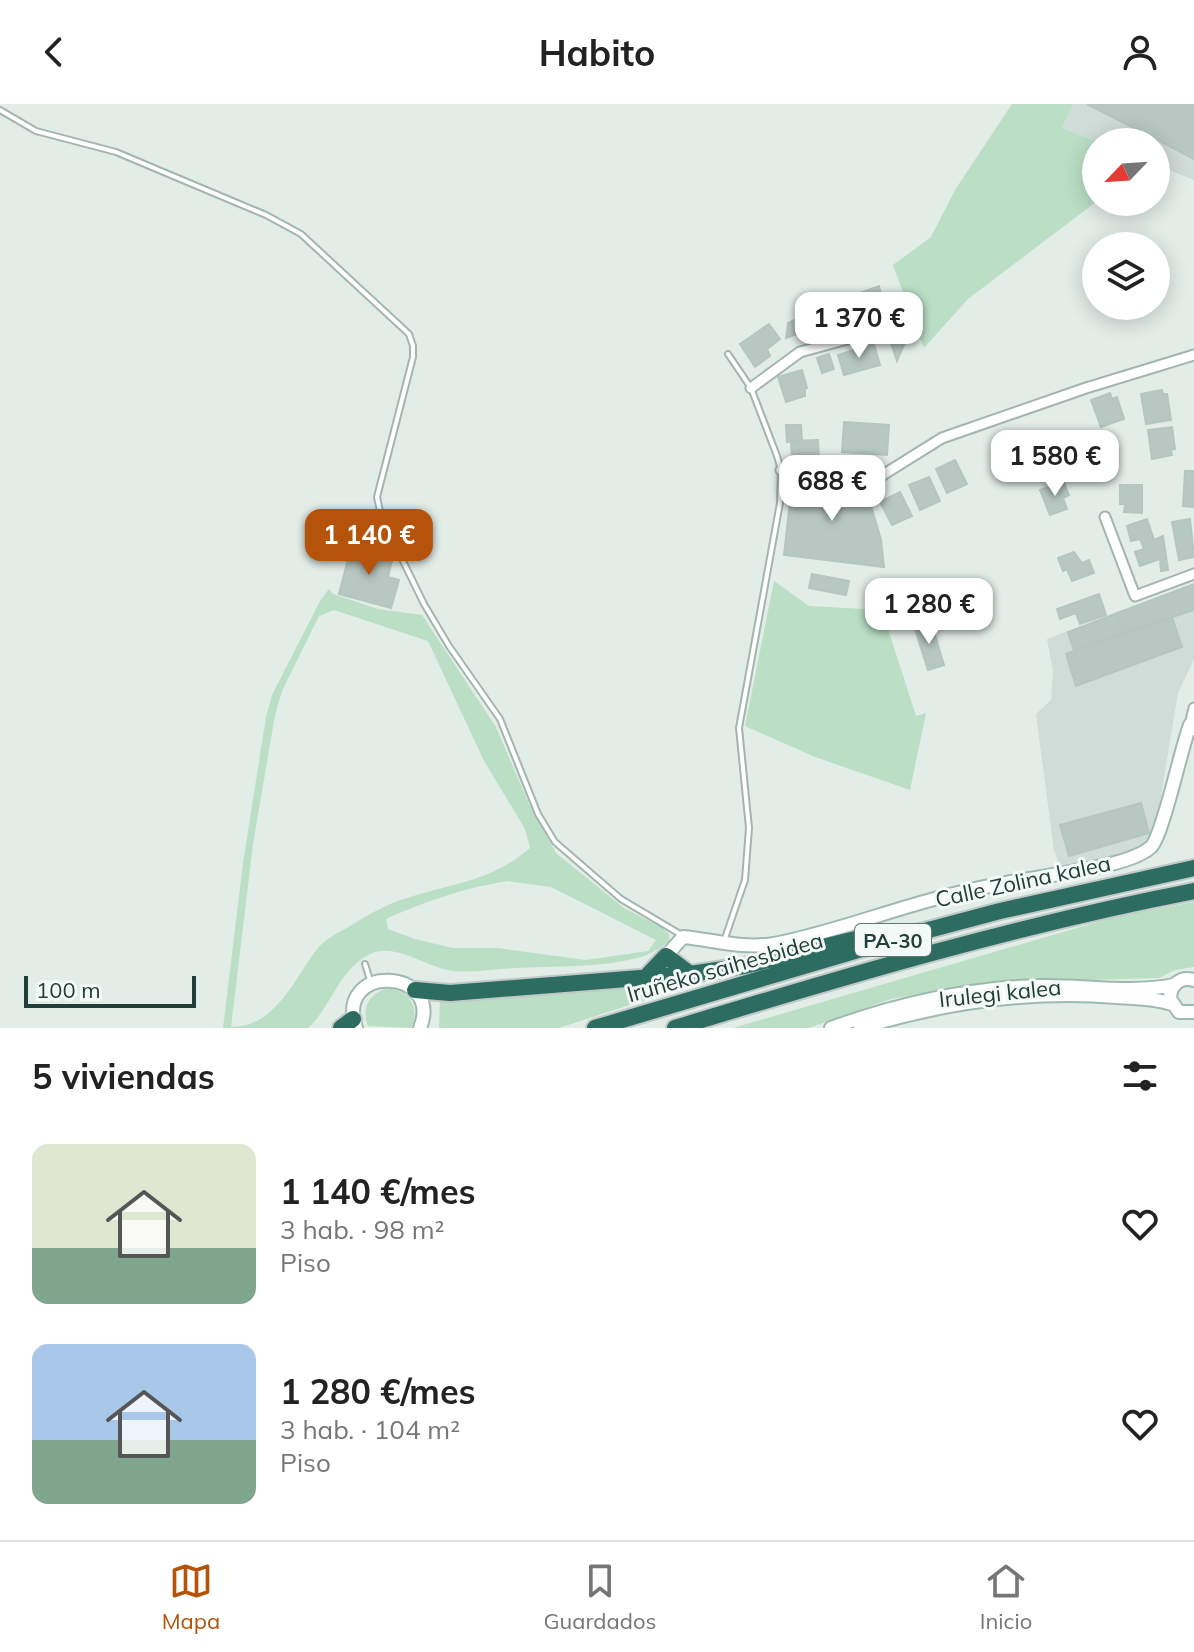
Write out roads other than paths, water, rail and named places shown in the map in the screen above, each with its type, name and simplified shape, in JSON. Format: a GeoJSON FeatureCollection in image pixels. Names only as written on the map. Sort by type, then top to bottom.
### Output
{"type":"FeatureCollection","features":[{"type":"Feature","properties":{"kind":"highway","name":"Iruñeko saihesbidea"},"geometry":{"type":"LineString","coordinates":[[595,1028],[972,919],[1194,868]]}},
{"type":"Feature","properties":{"kind":"highway","name":"Iruñeko saihesbidea"},"geometry":{"type":"LineString","coordinates":[[675,1028],[958,947],[1194,891]]}},
{"type":"Feature","properties":{"kind":"highway"},"geometry":{"type":"LineString","coordinates":[[415,990],[450,993],[690,974],[744,966],[944,916],[972,919]]}},
{"type":"Feature","properties":{"kind":"highway"},"geometry":{"type":"LineString","coordinates":[[707,1028],[881,975],[958,947]]}},
{"type":"Feature","properties":{"kind":"highway"},"geometry":{"type":"LineString","coordinates":[[646,977],[666,956],[690,974]]}},
{"type":"Feature","properties":{"kind":"street"},"geometry":{"type":"LineString","coordinates":[[751,388],[800,352],[873,332]]}},
{"type":"Feature","properties":{"kind":"street"},"geometry":{"type":"LineString","coordinates":[[781,470],[866,481],[878,478],[942,438],[1086,388],[1194,355]]}},
{"type":"Feature","properties":{"kind":"street"},"geometry":{"type":"LineString","coordinates":[[1105,517],[1135,596],[1194,574]]}},
{"type":"Feature","properties":{"kind":"street","name":"Calle Zolina kalea"},"geometry":{"type":"LineString","coordinates":[[683,937],[741,947],[774,943],[962,892],[1094,868],[1132,856],[1151,847],[1159,834],[1182,746],[1192,727],[1194,708]]}},
{"type":"Feature","properties":{"kind":"street"},"geometry":{"type":"LineString","coordinates":[[666,956],[683,937]]}},
{"type":"Feature","properties":{"kind":"street"},"geometry":{"type":"LineString","coordinates":[[350,1025],[360,993],[371,983],[384,979],[399,980],[415,990],[423,1008],[420,1028]]}},
{"type":"Feature","properties":{"kind":"street","name":"Irulegi kalea"},"geometry":{"type":"LineString","coordinates":[[831,1028],[904,1005],[993,989],[1038,986],[1145,989],[1174,985],[1184,979],[1194,980]]}},
{"type":"Feature","properties":{"kind":"street"},"geometry":{"type":"LineString","coordinates":[[1174,985],[1170,993],[1172,1004],[1188,1013],[1184,1028]]}},
{"type":"Feature","properties":{"kind":"street","name":"Irulegi kalea"},"geometry":{"type":"LineString","coordinates":[[860,1028],[934,1009],[1034,997],[1095,995],[1160,1000],[1172,1004]]}},
{"type":"Feature","properties":{"kind":"lane"},"geometry":{"type":"LineString","coordinates":[[0,110],[36,131],[116,152],[221,194],[289,227],[301,234],[409,334],[413,357],[381,476],[377,497],[381,516],[424,604],[500,719],[538,814],[555,842],[621,899],[683,937]]}},
{"type":"Feature","properties":{"kind":"lane"},"geometry":{"type":"LineString","coordinates":[[723,943],[745,880],[749,828],[739,728],[780,503],[781,470],[751,388],[728,354]]}},
{"type":"Feature","properties":{"kind":"lane"},"geometry":{"type":"LineString","coordinates":[[365,964],[371,983]]}}]}
